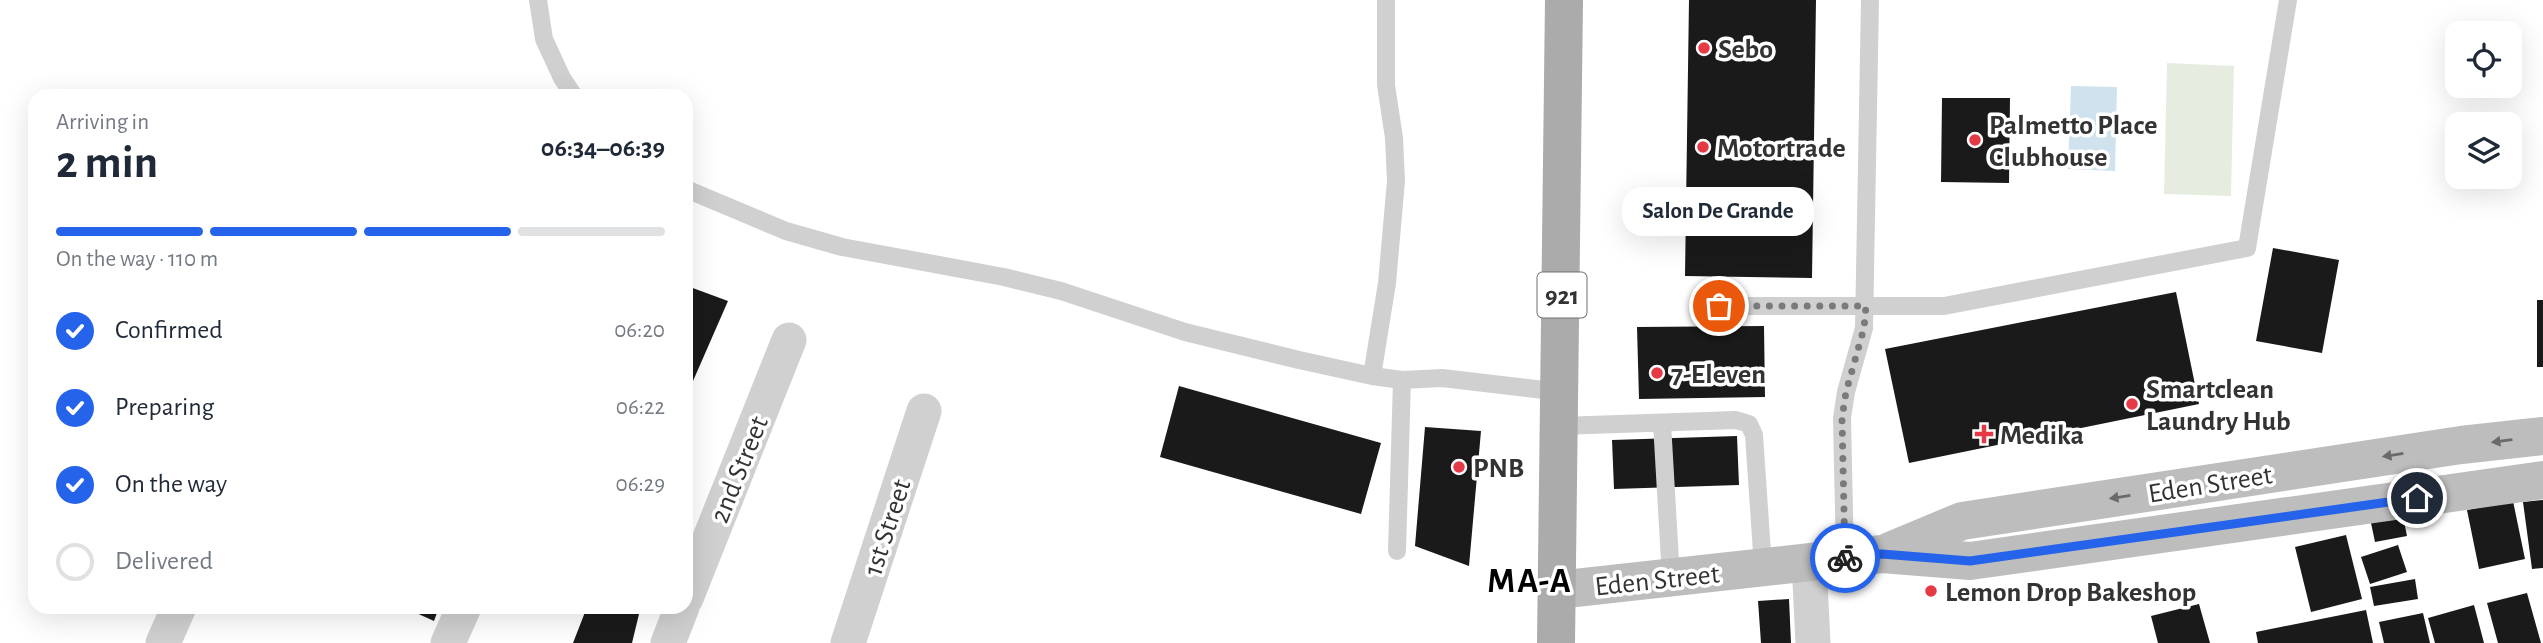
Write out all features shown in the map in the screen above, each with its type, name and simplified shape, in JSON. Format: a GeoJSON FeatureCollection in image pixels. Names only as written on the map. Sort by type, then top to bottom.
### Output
{"type":"FeatureCollection","features":[{"type":"Feature","properties":{"kind":"main road","name":"921"},"geometry":{"type":"LineString","coordinates":[[1556,643],[1564,0]]}},
{"type":"Feature","properties":{"kind":"main road","name":"Eden Street"},"geometry":{"type":"LineString","coordinates":[[1845,558],[1962,521],[2461,445],[2543,436]]}},
{"type":"Feature","properties":{"kind":"main road","name":"Eden Street"},"geometry":{"type":"LineString","coordinates":[[1557,590],[1845,558],[1970,561],[2543,480]]}},
{"type":"Feature","properties":{"kind":"street","name":"2nd Street"},"geometry":{"type":"LineString","coordinates":[[693,580],[789,340]]}},
{"type":"Feature","properties":{"kind":"street","name":"1st Street"},"geometry":{"type":"LineString","coordinates":[[848,643],[924,411]]}},
{"type":"Feature","properties":{"kind":"street"},"geometry":{"type":"LineString","coordinates":[[1813,643],[1845,558]]}},
{"type":"Feature","properties":{"kind":"street"},"geometry":{"type":"LineString","coordinates":[[163,643],[176,614]]}},
{"type":"Feature","properties":{"kind":"street"},"geometry":{"type":"LineString","coordinates":[[449,643],[461,614]]}},
{"type":"Feature","properties":{"kind":"street"},"geometry":{"type":"LineString","coordinates":[[668,643],[679,614]]}},
{"type":"Feature","properties":{"kind":"lane"},"geometry":{"type":"LineString","coordinates":[[538,0],[544,39],[569,89]]}},
{"type":"Feature","properties":{"kind":"lane"},"geometry":{"type":"LineString","coordinates":[[1372,376],[1387,283],[1396,181],[1394,138],[1386,85],[1386,0]]}},
{"type":"Feature","properties":{"kind":"lane"},"geometry":{"type":"LineString","coordinates":[[1845,558],[1842,418],[1846,392],[1864,328],[1866,306],[1871,0]]}},
{"type":"Feature","properties":{"kind":"lane"},"geometry":{"type":"LineString","coordinates":[[1719,306],[1944,306],[2247,247],[2288,0]]}},
{"type":"Feature","properties":{"kind":"lane"},"geometry":{"type":"LineString","coordinates":[[693,192],[786,231],[842,247],[1061,291],[1185,332],[1372,376],[1402,380],[1442,378],[1560,409],[1661,422],[1744,421],[1753,429],[1763,567]]}},
{"type":"Feature","properties":{"kind":"lane"},"geometry":{"type":"LineString","coordinates":[[1397,551],[1402,380]]}},
{"type":"Feature","properties":{"kind":"lane"},"geometry":{"type":"LineString","coordinates":[[1661,422],[1671,578]]}},
{"type":"Feature","properties":{"kind":"shaded area"},"geometry":{"type":"Polygon","coordinates":[[[2167,63],[2234,66],[2231,196],[2164,194],[2167,63]]]}},
{"type":"Feature","properties":{"kind":"water"},"geometry":{"type":"Polygon","coordinates":[[[2071,86],[2117,87],[2115,171],[2068,169],[2071,86]]]}},
{"type":"Feature","properties":{"kind":"building"},"geometry":{"type":"Polygon","coordinates":[[[1689,0],[1816,0],[1812,278],[1685,276],[1689,0]]]}},
{"type":"Feature","properties":{"kind":"building","name":"Palmetto Place Clubhouse"},"geometry":{"type":"Polygon","coordinates":[[[1942,98],[2010,98],[2009,183],[1941,182],[1942,98]]]}},
{"type":"Feature","properties":{"kind":"building"},"geometry":{"type":"Polygon","coordinates":[[[2273,248],[2339,260],[2322,353],[2256,341],[2273,248]]]}},
{"type":"Feature","properties":{"kind":"building"},"geometry":{"type":"Polygon","coordinates":[[[693,288],[728,301],[693,381],[693,288]]]}},
{"type":"Feature","properties":{"kind":"building"},"geometry":{"type":"Polygon","coordinates":[[[2176,292],[2199,404],[1909,463],[1885,349],[2176,292]]]}},
{"type":"Feature","properties":{"kind":"building"},"geometry":{"type":"Polygon","coordinates":[[[2537,300],[2543,300],[2543,367],[2537,367],[2537,300]]]}},
{"type":"Feature","properties":{"kind":"building"},"geometry":{"type":"Polygon","coordinates":[[[1764,326],[1765,397],[1639,399],[1637,327],[1764,326]]]}},
{"type":"Feature","properties":{"kind":"building"},"geometry":{"type":"Polygon","coordinates":[[[1179,386],[1381,443],[1361,514],[1160,457],[1179,386]]]}},
{"type":"Feature","properties":{"kind":"building"},"geometry":{"type":"Polygon","coordinates":[[[1425,427],[1481,431],[1469,566],[1415,546],[1425,427]]]}},
{"type":"Feature","properties":{"kind":"building"},"geometry":{"type":"Polygon","coordinates":[[[1737,436],[1739,485],[1614,489],[1612,440],[1737,436]]]}},
{"type":"Feature","properties":{"kind":"building"},"geometry":{"type":"Polygon","coordinates":[[[2543,500],[2543,568],[2532,569],[2523,502],[2543,500]]]}},
{"type":"Feature","properties":{"kind":"building"},"geometry":{"type":"Polygon","coordinates":[[[2513,501],[2525,559],[2479,569],[2467,510],[2513,501]]]}},
{"type":"Feature","properties":{"kind":"building"},"geometry":{"type":"Polygon","coordinates":[[[2403,516],[2407,536],[2375,542],[2371,523],[2403,516]]]}},
{"type":"Feature","properties":{"kind":"building"},"geometry":{"type":"Polygon","coordinates":[[[2346,535],[2362,599],[2311,612],[2295,547],[2346,535]]]}},
{"type":"Feature","properties":{"kind":"building"},"geometry":{"type":"Polygon","coordinates":[[[2398,545],[2407,572],[2370,584],[2361,557],[2398,545]]]}},
{"type":"Feature","properties":{"kind":"building"},"geometry":{"type":"Polygon","coordinates":[[[2415,579],[2418,599],[2374,606],[2370,587],[2415,579]]]}},
{"type":"Feature","properties":{"kind":"building"},"geometry":{"type":"Polygon","coordinates":[[[2527,593],[2541,643],[2498,643],[2487,603],[2527,593]]]}},
{"type":"Feature","properties":{"kind":"building"},"geometry":{"type":"Polygon","coordinates":[[[1789,599],[1791,643],[1761,643],[1758,601],[1789,599]]]}},
{"type":"Feature","properties":{"kind":"building"},"geometry":{"type":"Polygon","coordinates":[[[2199,604],[2210,643],[2158,643],[2151,616],[2199,604]]]}},
{"type":"Feature","properties":{"kind":"building"},"geometry":{"type":"Polygon","coordinates":[[[2474,605],[2484,643],[2435,643],[2428,618],[2474,605]]]}},
{"type":"Feature","properties":{"kind":"building"},"geometry":{"type":"Polygon","coordinates":[[[2366,610],[2373,643],[2258,643],[2256,632],[2366,610]]]}},
{"type":"Feature","properties":{"kind":"building"},"geometry":{"type":"Polygon","coordinates":[[[2423,613],[2430,643],[2384,643],[2379,622],[2423,613]]]}},
{"type":"Feature","properties":{"kind":"building"},"geometry":{"type":"Polygon","coordinates":[[[418,614],[436,614],[434,621],[418,614]]]}},
{"type":"Feature","properties":{"kind":"building"},"geometry":{"type":"Polygon","coordinates":[[[584,614],[639,614],[632,643],[573,643],[584,614]]]}},
{"type":"Feature","properties":{"kind":"way so far"},"geometry":{"type":"LineString","coordinates":[[1719,306],[1866,306],[1864,328],[1846,392],[1842,418],[1845,558]]}},
{"type":"Feature","properties":{"kind":"place","name":"Sebo"},"geometry":{"type":"Point","coordinates":[1704,48]}},
{"type":"Feature","properties":{"kind":"place","name":"Palmetto Place Clubhouse"},"geometry":{"type":"Point","coordinates":[1975,140]}},
{"type":"Feature","properties":{"kind":"place","name":"Motortrade"},"geometry":{"type":"Point","coordinates":[1703,147]}},
{"type":"Feature","properties":{"kind":"place","name":"Salon De Grande"},"geometry":{"type":"Point","coordinates":[1719,306]}},
{"type":"Feature","properties":{"kind":"place","name":"7-Eleven"},"geometry":{"type":"Point","coordinates":[1657,373]}},
{"type":"Feature","properties":{"kind":"place","name":"Smartclean Laundry Hub"},"geometry":{"type":"Point","coordinates":[2132,404]}},
{"type":"Feature","properties":{"kind":"place","name":"Medika"},"geometry":{"type":"Point","coordinates":[1984,434]}},
{"type":"Feature","properties":{"kind":"place","name":"PNB"},"geometry":{"type":"Point","coordinates":[1459,467]}},
{"type":"Feature","properties":{"kind":"place","name":"Lemon Drop Bakeshop"},"geometry":{"type":"Point","coordinates":[1931,591]}},
{"type":"Feature","properties":{"kind":"district","name":"MA-A"},"geometry":{"type":"Point","coordinates":[1530,580]}},
{"type":"Feature","properties":{"kind":"route"},"geometry":{"type":"LineString","coordinates":[[1845,558],[1882,554],[1970,561],[2417,498]]}}]}
